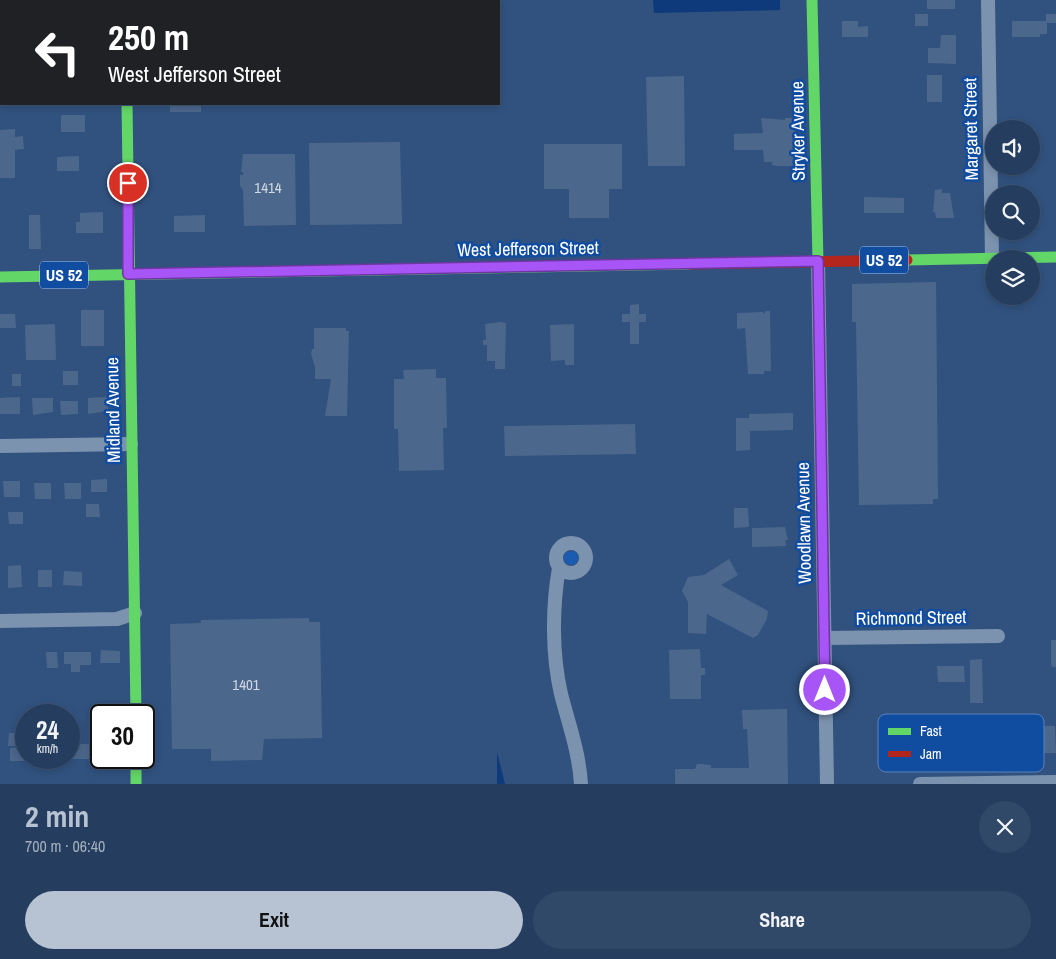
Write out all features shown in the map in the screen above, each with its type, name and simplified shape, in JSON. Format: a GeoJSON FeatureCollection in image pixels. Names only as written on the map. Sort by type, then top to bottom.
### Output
{"type":"FeatureCollection","features":[{"type":"Feature","properties":{"kind":"main road","name":"Stryker Avenue"},"geometry":{"type":"LineString","coordinates":[[812,0],[818,261]]}},
{"type":"Feature","properties":{"kind":"main road","name":"Midland Avenue"},"geometry":{"type":"LineString","coordinates":[[127,105],[128,274],[136,704]]}},
{"type":"Feature","properties":{"kind":"main road","name":"West Jefferson Street"},"geometry":{"type":"LineString","coordinates":[[1040,257],[1056,257]]}},
{"type":"Feature","properties":{"kind":"main road","name":"West Jefferson Street"},"geometry":{"type":"LineString","coordinates":[[0,277],[985,258]]}},
{"type":"Feature","properties":{"kind":"main road"},"geometry":{"type":"LineString","coordinates":[[136,769],[136,784]]}},
{"type":"Feature","properties":{"kind":"street","name":"Margaret Street"},"geometry":{"type":"LineString","coordinates":[[988,0],[992,250]]}},
{"type":"Feature","properties":{"kind":"street","name":"Woodlawn Avenue"},"geometry":{"type":"LineString","coordinates":[[818,261],[827,784]]}},
{"type":"Feature","properties":{"kind":"street"},"geometry":{"type":"LineString","coordinates":[[0,446],[132,444]]}},
{"type":"Feature","properties":{"kind":"street"},"geometry":{"type":"LineString","coordinates":[[559,568],[556,588],[557,672],[576,744],[581,784]]}},
{"type":"Feature","properties":{"kind":"street"},"geometry":{"type":"LineString","coordinates":[[0,621],[117,619],[135,613]]}},
{"type":"Feature","properties":{"kind":"street","name":"Richmond Street"},"geometry":{"type":"LineString","coordinates":[[825,638],[998,636]]}},
{"type":"Feature","properties":{"kind":"street"},"geometry":{"type":"LineString","coordinates":[[920,784],[1056,782]]}},
{"type":"Feature","properties":{"kind":"shaded area"},"geometry":{"type":"Polygon","coordinates":[[[653,0],[780,0],[780,10],[654,13],[653,0]]]}},
{"type":"Feature","properties":{"kind":"shaded area"},"geometry":{"type":"Polygon","coordinates":[[[568,551],[574,551],[578,558],[574,565],[568,565],[564,561],[564,555],[568,551]]]}},
{"type":"Feature","properties":{"kind":"shaded area"},"geometry":{"type":"Polygon","coordinates":[[[497,752],[505,784],[497,784],[497,752]]]}},
{"type":"Feature","properties":{"kind":"building"},"geometry":{"type":"Polygon","coordinates":[[[927,0],[955,0],[955,9],[927,9],[927,0]]]}},
{"type":"Feature","properties":{"kind":"building"},"geometry":{"type":"Polygon","coordinates":[[[915,14],[928,14],[928,26],[915,26],[915,14]]]}},
{"type":"Feature","properties":{"kind":"building"},"geometry":{"type":"Polygon","coordinates":[[[1046,14],[1056,14],[1056,23],[1047,23],[1047,34],[1040,34],[1040,37],[1012,37],[1012,21],[1046,21],[1046,14]]]}},
{"type":"Feature","properties":{"kind":"building"},"geometry":{"type":"Polygon","coordinates":[[[842,21],[858,21],[858,27],[868,26],[868,37],[842,37],[842,21]]]}},
{"type":"Feature","properties":{"kind":"building"},"geometry":{"type":"Polygon","coordinates":[[[941,35],[956,35],[956,64],[928,63],[928,48],[940,48],[941,35]]]}},
{"type":"Feature","properties":{"kind":"building"},"geometry":{"type":"Polygon","coordinates":[[[927,75],[942,75],[942,102],[927,102],[927,75]]]}},
{"type":"Feature","properties":{"kind":"building"},"geometry":{"type":"Polygon","coordinates":[[[684,76],[685,166],[648,166],[646,77],[684,76]]]}},
{"type":"Feature","properties":{"kind":"building"},"geometry":{"type":"Polygon","coordinates":[[[170,105],[201,105],[201,112],[170,112],[170,105]]]}},
{"type":"Feature","properties":{"kind":"building"},"geometry":{"type":"Polygon","coordinates":[[[61,115],[85,115],[85,132],[61,132],[61,115]]]}},
{"type":"Feature","properties":{"kind":"building"},"geometry":{"type":"Polygon","coordinates":[[[761,118],[785,120],[785,118],[797,118],[795,141],[797,141],[798,166],[778,166],[772,165],[772,162],[764,162],[763,150],[734,150],[734,134],[763,133],[761,118]]]}},
{"type":"Feature","properties":{"kind":"building"},"geometry":{"type":"Polygon","coordinates":[[[15,129],[15,137],[23,136],[24,149],[15,150],[15,178],[0,178],[0,130],[15,129]]]}},
{"type":"Feature","properties":{"kind":"building"},"geometry":{"type":"Polygon","coordinates":[[[400,142],[402,224],[310,225],[309,143],[400,142]]]}},
{"type":"Feature","properties":{"kind":"building"},"geometry":{"type":"Polygon","coordinates":[[[544,144],[622,144],[622,189],[609,189],[609,218],[569,218],[569,189],[544,189],[544,144]]]}},
{"type":"Feature","properties":{"kind":"building"},"geometry":{"type":"Polygon","coordinates":[[[243,154],[295,154],[296,225],[244,226],[243,190],[240,186],[240,175],[243,175],[243,172],[241,172],[243,154]]]}},
{"type":"Feature","properties":{"kind":"building"},"geometry":{"type":"Polygon","coordinates":[[[79,156],[79,171],[57,171],[57,157],[79,156]]]}},
{"type":"Feature","properties":{"kind":"building"},"geometry":{"type":"Polygon","coordinates":[[[942,189],[942,193],[950,193],[954,218],[936,218],[935,212],[933,212],[935,190],[942,189]]]}},
{"type":"Feature","properties":{"kind":"building"},"geometry":{"type":"Polygon","coordinates":[[[864,197],[904,198],[904,213],[864,213],[864,197]]]}},
{"type":"Feature","properties":{"kind":"building"},"geometry":{"type":"Polygon","coordinates":[[[103,212],[103,233],[76,233],[76,222],[80,222],[80,213],[103,212]]]}},
{"type":"Feature","properties":{"kind":"building"},"geometry":{"type":"Polygon","coordinates":[[[29,215],[40,215],[41,249],[29,249],[29,215]]]}},
{"type":"Feature","properties":{"kind":"building"},"geometry":{"type":"Polygon","coordinates":[[[205,215],[205,232],[174,232],[174,216],[205,215]]]}},
{"type":"Feature","properties":{"kind":"building"},"geometry":{"type":"Polygon","coordinates":[[[936,282],[938,499],[933,499],[933,504],[859,505],[856,322],[852,322],[852,284],[936,282]]]}},
{"type":"Feature","properties":{"kind":"building"},"geometry":{"type":"Polygon","coordinates":[[[639,304],[639,314],[646,314],[646,322],[639,322],[639,344],[630,344],[630,322],[622,322],[622,314],[630,314],[630,305],[639,304]]]}},
{"type":"Feature","properties":{"kind":"building"},"geometry":{"type":"Polygon","coordinates":[[[81,310],[104,310],[104,346],[81,346],[81,310]]]}},
{"type":"Feature","properties":{"kind":"building"},"geometry":{"type":"Polygon","coordinates":[[[766,311],[770,311],[771,371],[764,371],[764,374],[748,374],[745,328],[737,329],[737,313],[763,312],[763,314],[766,311]]]}},
{"type":"Feature","properties":{"kind":"building"},"geometry":{"type":"Polygon","coordinates":[[[0,314],[15,314],[16,328],[0,328],[0,314]]]}},
{"type":"Feature","properties":{"kind":"building"},"geometry":{"type":"Polygon","coordinates":[[[506,323],[505,369],[495,369],[495,361],[487,361],[487,345],[483,345],[483,340],[486,340],[485,324],[506,323]]]}},
{"type":"Feature","properties":{"kind":"building"},"geometry":{"type":"Polygon","coordinates":[[[55,324],[56,360],[26,360],[25,325],[55,324]]]}},
{"type":"Feature","properties":{"kind":"building"},"geometry":{"type":"Polygon","coordinates":[[[574,324],[574,365],[565,365],[565,360],[551,361],[550,325],[574,324]]]}},
{"type":"Feature","properties":{"kind":"building"},"geometry":{"type":"Polygon","coordinates":[[[314,328],[346,328],[346,331],[349,331],[347,416],[325,416],[331,379],[315,379],[315,367],[311,354],[312,349],[314,349],[314,328]]]}},
{"type":"Feature","properties":{"kind":"building"},"geometry":{"type":"Polygon","coordinates":[[[436,369],[436,378],[446,378],[447,428],[443,428],[444,470],[399,471],[398,429],[394,429],[394,379],[404,379],[403,370],[436,369]]]}},
{"type":"Feature","properties":{"kind":"building"},"geometry":{"type":"Polygon","coordinates":[[[63,371],[78,371],[78,385],[63,385],[63,371]]]}},
{"type":"Feature","properties":{"kind":"building"},"geometry":{"type":"Polygon","coordinates":[[[12,374],[21,374],[21,386],[12,386],[12,374]]]}},
{"type":"Feature","properties":{"kind":"building"},"geometry":{"type":"Polygon","coordinates":[[[20,397],[20,414],[0,414],[0,398],[20,397]]]}},
{"type":"Feature","properties":{"kind":"building"},"geometry":{"type":"Polygon","coordinates":[[[108,397],[108,411],[88,414],[88,398],[108,397]]]}},
{"type":"Feature","properties":{"kind":"building"},"geometry":{"type":"Polygon","coordinates":[[[32,398],[53,398],[53,412],[33,415],[32,398]]]}},
{"type":"Feature","properties":{"kind":"building"},"geometry":{"type":"Polygon","coordinates":[[[60,401],[78,401],[78,414],[61,415],[60,401]]]}},
{"type":"Feature","properties":{"kind":"building"},"geometry":{"type":"Polygon","coordinates":[[[793,413],[793,430],[750,431],[750,450],[736,451],[736,418],[749,418],[749,414],[793,413]]]}},
{"type":"Feature","properties":{"kind":"building"},"geometry":{"type":"Polygon","coordinates":[[[635,424],[636,454],[505,456],[504,426],[635,424]]]}},
{"type":"Feature","properties":{"kind":"building"},"geometry":{"type":"Polygon","coordinates":[[[107,479],[107,492],[91,492],[91,480],[107,479]]]}},
{"type":"Feature","properties":{"kind":"building"},"geometry":{"type":"Polygon","coordinates":[[[3,481],[20,481],[20,497],[4,497],[3,481]]]}},
{"type":"Feature","properties":{"kind":"building"},"geometry":{"type":"Polygon","coordinates":[[[34,483],[51,483],[51,499],[35,499],[34,483]]]}},
{"type":"Feature","properties":{"kind":"building"},"geometry":{"type":"Polygon","coordinates":[[[64,483],[81,483],[81,499],[65,499],[64,483]]]}},
{"type":"Feature","properties":{"kind":"building"},"geometry":{"type":"Polygon","coordinates":[[[86,504],[99,504],[100,517],[86,517],[86,504]]]}},
{"type":"Feature","properties":{"kind":"building"},"geometry":{"type":"Polygon","coordinates":[[[734,508],[748,508],[749,527],[734,528],[734,508]]]}},
{"type":"Feature","properties":{"kind":"building"},"geometry":{"type":"Polygon","coordinates":[[[8,512],[23,512],[23,524],[9,524],[8,512]]]}},
{"type":"Feature","properties":{"kind":"building"},"geometry":{"type":"Polygon","coordinates":[[[785,527],[788,540],[785,540],[786,546],[752,547],[752,528],[785,527]]]}},
{"type":"Feature","properties":{"kind":"building"},"geometry":{"type":"Polygon","coordinates":[[[729,559],[738,575],[721,585],[768,611],[767,619],[758,635],[753,638],[707,614],[706,634],[688,633],[688,602],[682,591],[688,577],[704,575],[729,559]]]}},
{"type":"Feature","properties":{"kind":"building"},"geometry":{"type":"Polygon","coordinates":[[[21,565],[22,587],[8,588],[8,566],[21,565]]]}},
{"type":"Feature","properties":{"kind":"building"},"geometry":{"type":"Polygon","coordinates":[[[38,570],[52,570],[52,587],[38,587],[38,570]]]}},
{"type":"Feature","properties":{"kind":"building"},"geometry":{"type":"Polygon","coordinates":[[[64,571],[82,572],[82,586],[63,585],[64,571]]]}},
{"type":"Feature","properties":{"kind":"building"},"geometry":{"type":"Polygon","coordinates":[[[309,618],[309,622],[320,622],[322,738],[264,739],[262,760],[211,761],[211,749],[172,749],[170,624],[201,623],[201,620],[309,618]]]}},
{"type":"Feature","properties":{"kind":"building"},"geometry":{"type":"Polygon","coordinates":[[[1051,640],[1056,640],[1056,667],[1052,667],[1051,664],[1051,640]]]}},
{"type":"Feature","properties":{"kind":"building"},"geometry":{"type":"Polygon","coordinates":[[[700,649],[701,668],[705,668],[705,675],[701,675],[701,699],[670,699],[669,650],[700,649]]]}},
{"type":"Feature","properties":{"kind":"building"},"geometry":{"type":"Polygon","coordinates":[[[101,650],[120,651],[120,663],[100,663],[101,650]]]}},
{"type":"Feature","properties":{"kind":"building"},"geometry":{"type":"Polygon","coordinates":[[[46,652],[57,652],[58,668],[47,668],[46,652]]]}},
{"type":"Feature","properties":{"kind":"building"},"geometry":{"type":"Polygon","coordinates":[[[64,652],[91,652],[91,665],[80,665],[80,672],[71,672],[71,664],[64,664],[64,652]]]}},
{"type":"Feature","properties":{"kind":"building"},"geometry":{"type":"Polygon","coordinates":[[[982,659],[983,703],[970,703],[970,660],[982,659]]]}},
{"type":"Feature","properties":{"kind":"building"},"geometry":{"type":"Polygon","coordinates":[[[937,666],[964,666],[965,682],[938,682],[937,666]]]}},
{"type":"Feature","properties":{"kind":"building"},"geometry":{"type":"Polygon","coordinates":[[[787,709],[788,784],[675,784],[675,769],[695,769],[697,764],[711,765],[711,768],[749,768],[747,729],[743,729],[742,710],[787,709]]]}},
{"type":"Feature","properties":{"kind":"building"},"geometry":{"type":"Polygon","coordinates":[[[1044,726],[1055,726],[1056,753],[1044,753],[1044,726]]]}},
{"type":"Feature","properties":{"kind":"building"},"geometry":{"type":"Polygon","coordinates":[[[9,733],[15,733],[15,746],[8,746],[9,733]]]}},
{"type":"Feature","properties":{"kind":"building"},"geometry":{"type":"Polygon","coordinates":[[[80,744],[90,744],[90,759],[80,759],[80,744]]]}},
{"type":"Feature","properties":{"kind":"building"},"geometry":{"type":"Polygon","coordinates":[[[10,748],[15,748],[15,761],[10,761],[10,748]]]}},
{"type":"Feature","properties":{"kind":"traffic: fast"},"geometry":{"type":"LineString","coordinates":[[812,0],[818,261]]}},
{"type":"Feature","properties":{"kind":"traffic: fast"},"geometry":{"type":"LineString","coordinates":[[127,105],[136,704]]}},
{"type":"Feature","properties":{"kind":"traffic: fast"},"geometry":{"type":"LineString","coordinates":[[907,260],[1056,257]]}},
{"type":"Feature","properties":{"kind":"traffic: fast"},"geometry":{"type":"LineString","coordinates":[[0,277],[690,264]]}},
{"type":"Feature","properties":{"kind":"traffic: fast"},"geometry":{"type":"LineString","coordinates":[[136,769],[136,784]]}},
{"type":"Feature","properties":{"kind":"traffic: jam"},"geometry":{"type":"LineString","coordinates":[[690,264],[907,260]]}},
{"type":"Feature","properties":{"kind":"route"},"geometry":{"type":"LineString","coordinates":[[128,183],[128,274],[818,261],[825,690]]}}]}
